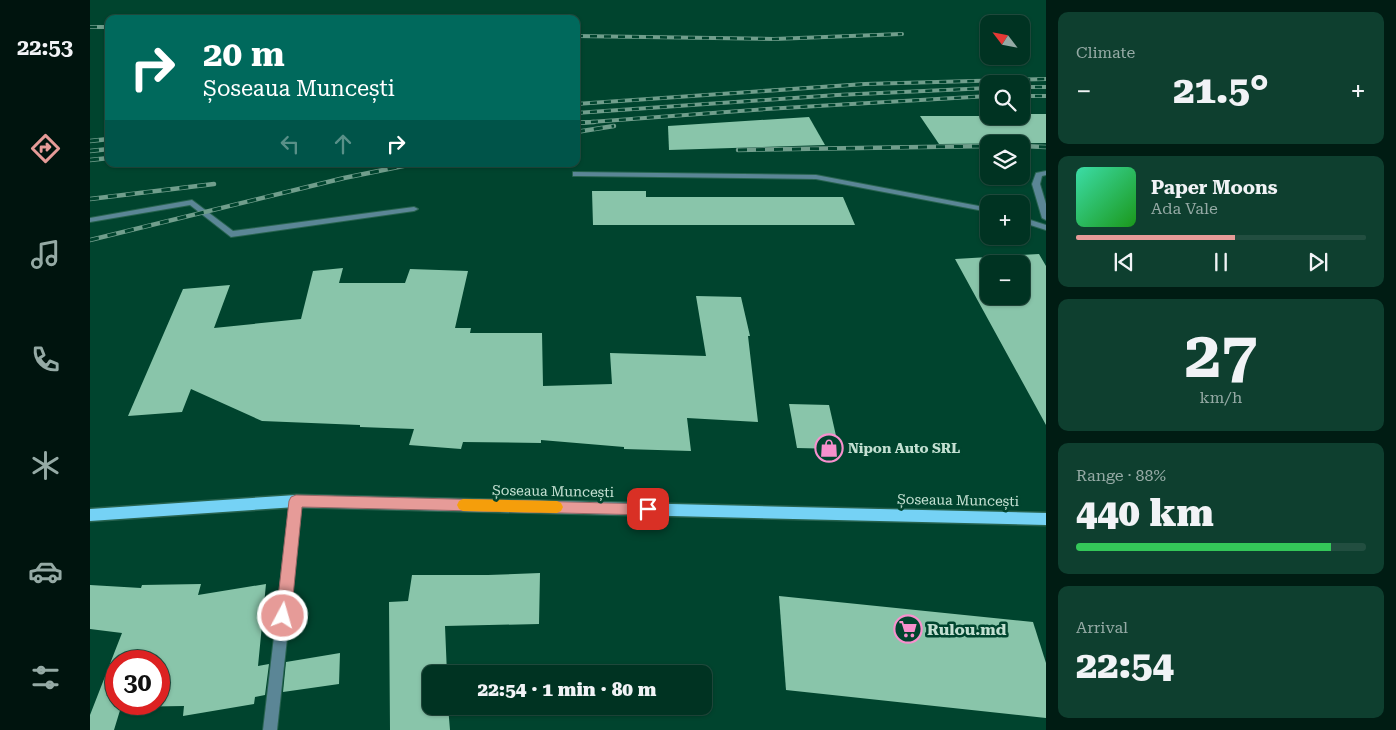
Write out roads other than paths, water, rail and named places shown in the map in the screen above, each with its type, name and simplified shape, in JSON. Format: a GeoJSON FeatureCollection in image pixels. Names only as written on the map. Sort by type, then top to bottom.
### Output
{"type":"FeatureCollection","features":[{"type":"Feature","properties":{"kind":"main road","name":"Șoseaua Muncești"},"geometry":{"type":"LineString","coordinates":[[90,516],[296,501],[1046,519]]}},
{"type":"Feature","properties":{"kind":"street"},"geometry":{"type":"LineString","coordinates":[[1046,173],[1039,175],[1036,184],[1046,218]]}},
{"type":"Feature","properties":{"kind":"street"},"geometry":{"type":"LineString","coordinates":[[576,174],[816,178],[980,208]]}},
{"type":"Feature","properties":{"kind":"street"},"geometry":{"type":"LineString","coordinates":[[90,220],[192,202],[231,234],[414,209]]}},
{"type":"Feature","properties":{"kind":"street"},"geometry":{"type":"LineString","coordinates":[[1030,222],[1046,228]]}},
{"type":"Feature","properties":{"kind":"street"},"geometry":{"type":"LineString","coordinates":[[270,730],[296,501]]}},
{"type":"Feature","properties":{"kind":"railway"},"geometry":{"type":"LineString","coordinates":[[90,27],[105,27]]}},
{"type":"Feature","properties":{"kind":"railway"},"geometry":{"type":"LineString","coordinates":[[580,36],[774,39],[902,34]]}},
{"type":"Feature","properties":{"kind":"railway"},"geometry":{"type":"LineString","coordinates":[[580,104],[865,84],[1046,79]]}},
{"type":"Feature","properties":{"kind":"railway"},"geometry":{"type":"LineString","coordinates":[[1030,87],[1046,87]]}},
{"type":"Feature","properties":{"kind":"railway"},"geometry":{"type":"LineString","coordinates":[[580,113],[837,95],[980,88]]}},
{"type":"Feature","properties":{"kind":"railway"},"geometry":{"type":"LineString","coordinates":[[1030,96],[1046,96]]}},
{"type":"Feature","properties":{"kind":"railway"},"geometry":{"type":"LineString","coordinates":[[580,123],[766,109],[980,97]]}},
{"type":"Feature","properties":{"kind":"railway"},"geometry":{"type":"LineString","coordinates":[[580,123],[594,122]]}},
{"type":"Feature","properties":{"kind":"railway"},"geometry":{"type":"LineString","coordinates":[[580,131],[614,126]]}},
{"type":"Feature","properties":{"kind":"railway"},"geometry":{"type":"LineString","coordinates":[[90,141],[105,139]]}},
{"type":"Feature","properties":{"kind":"railway"},"geometry":{"type":"LineString","coordinates":[[738,150],[980,146]]}},
{"type":"Feature","properties":{"kind":"railway"},"geometry":{"type":"LineString","coordinates":[[1030,146],[1046,147]]}},
{"type":"Feature","properties":{"kind":"railway"},"geometry":{"type":"LineString","coordinates":[[90,151],[105,149]]}},
{"type":"Feature","properties":{"kind":"railway"},"geometry":{"type":"LineString","coordinates":[[90,160],[105,158]]}},
{"type":"Feature","properties":{"kind":"railway"},"geometry":{"type":"LineString","coordinates":[[90,240],[344,178],[398,167]]}},
{"type":"Feature","properties":{"kind":"railway"},"geometry":{"type":"LineString","coordinates":[[90,199],[214,184]]}},
{"type":"Feature","properties":{"kind":"place","name":"Nipon Auto SRL"},"geometry":{"type":"Point","coordinates":[829,448]}},
{"type":"Feature","properties":{"kind":"place","name":"Rulou.md"},"geometry":{"type":"Point","coordinates":[908,629]}}]}
